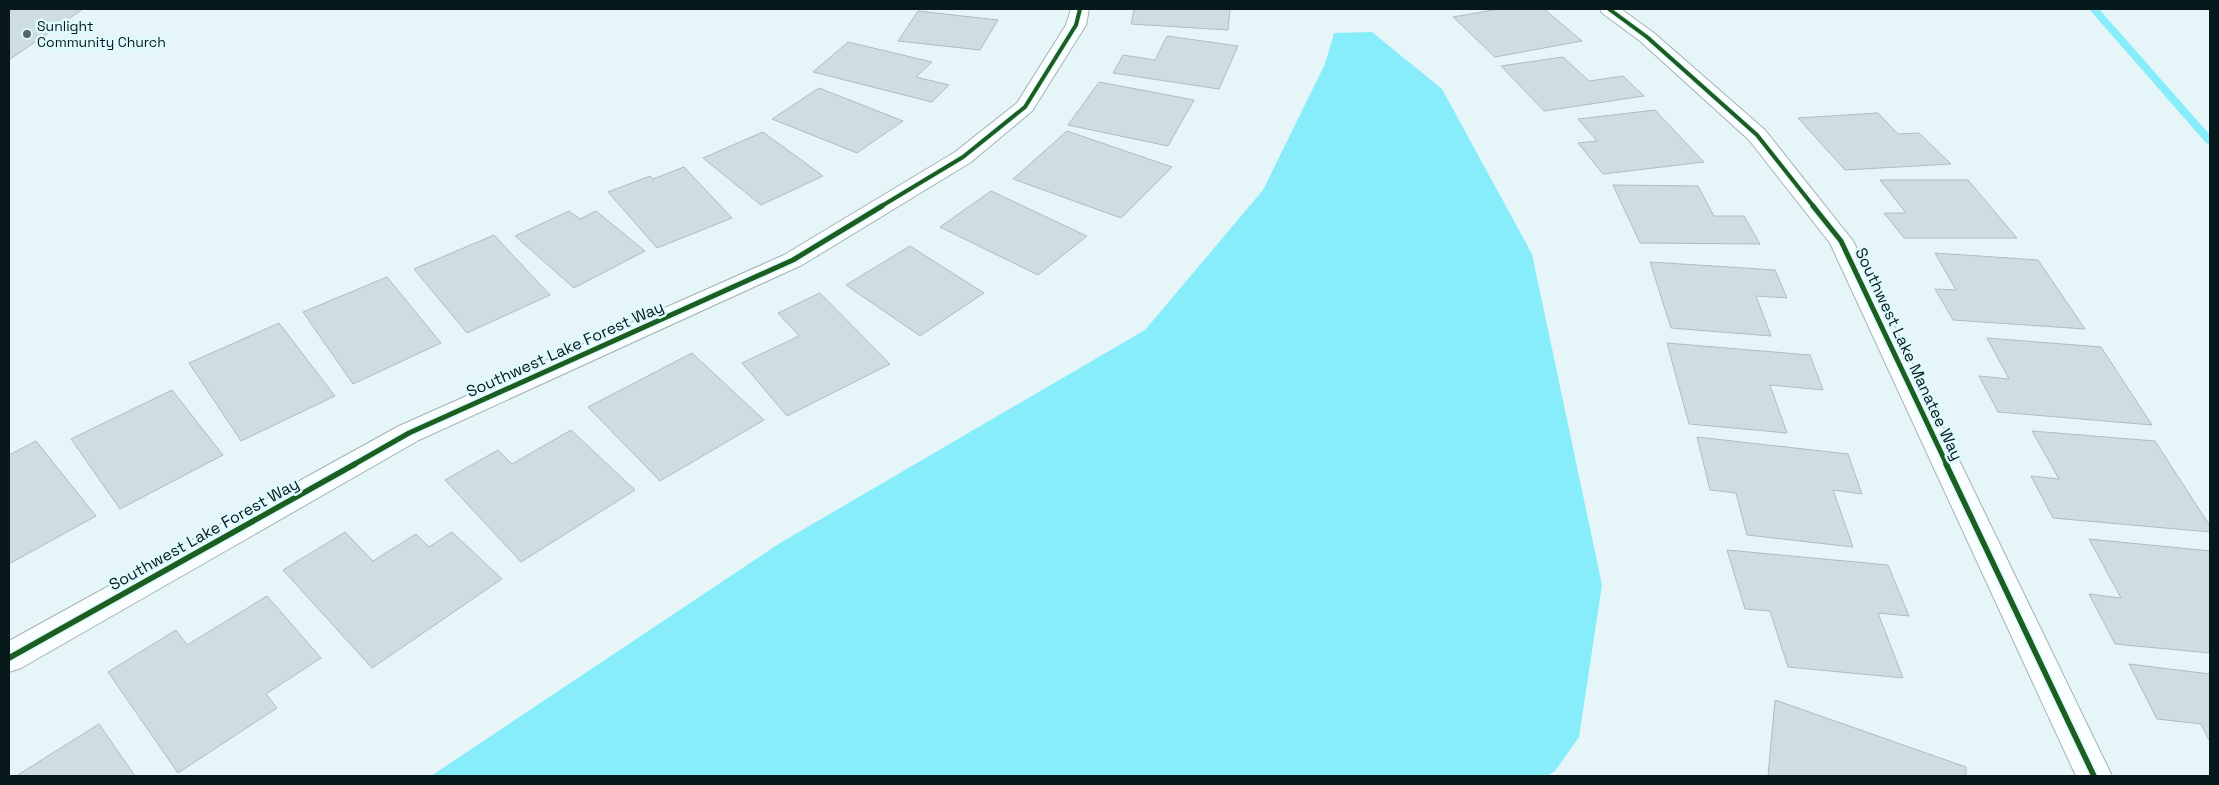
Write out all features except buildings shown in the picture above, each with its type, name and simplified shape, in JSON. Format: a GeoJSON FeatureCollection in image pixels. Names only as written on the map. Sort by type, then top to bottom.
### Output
{"type":"FeatureCollection","features":[{"type":"Feature","properties":{"kind":"street","name":"Southwest Lake Forest Way"},"geometry":{"type":"LineString","coordinates":[[9,658],[409,433],[793,260],[963,157],[1025,107],[1076,25],[1080,9]]}},
{"type":"Feature","properties":{"kind":"street","name":"Southwest Lake Manatee Way"},"geometry":{"type":"LineString","coordinates":[[1609,9],[1647,37],[1757,135],[1840,240],[2094,776]]}},
{"type":"Feature","properties":{"kind":"water"},"geometry":{"type":"Polygon","coordinates":[[[1372,32],[1442,89],[1532,254],[1602,585],[1579,737],[1555,771],[1547,776],[431,776],[780,543],[1145,330],[1263,190],[1325,64],[1334,33],[1372,32]]]}},
{"type":"Feature","properties":{"kind":"waterway"},"geometry":{"type":"LineString","coordinates":[[2094,9],[2210,141]]}},
{"type":"Feature","properties":{"kind":"cycle path"},"geometry":{"type":"LineString","coordinates":[[9,658],[409,433],[793,260],[963,157],[1025,107],[1076,25],[1080,9]]}},
{"type":"Feature","properties":{"kind":"cycle path"},"geometry":{"type":"LineString","coordinates":[[1609,9],[1647,37],[1757,135],[1841,241],[2094,776]]}},
{"type":"Feature","properties":{"kind":"place","name":"Sunlight Community Church"},"geometry":{"type":"Point","coordinates":[27,34]}}]}
